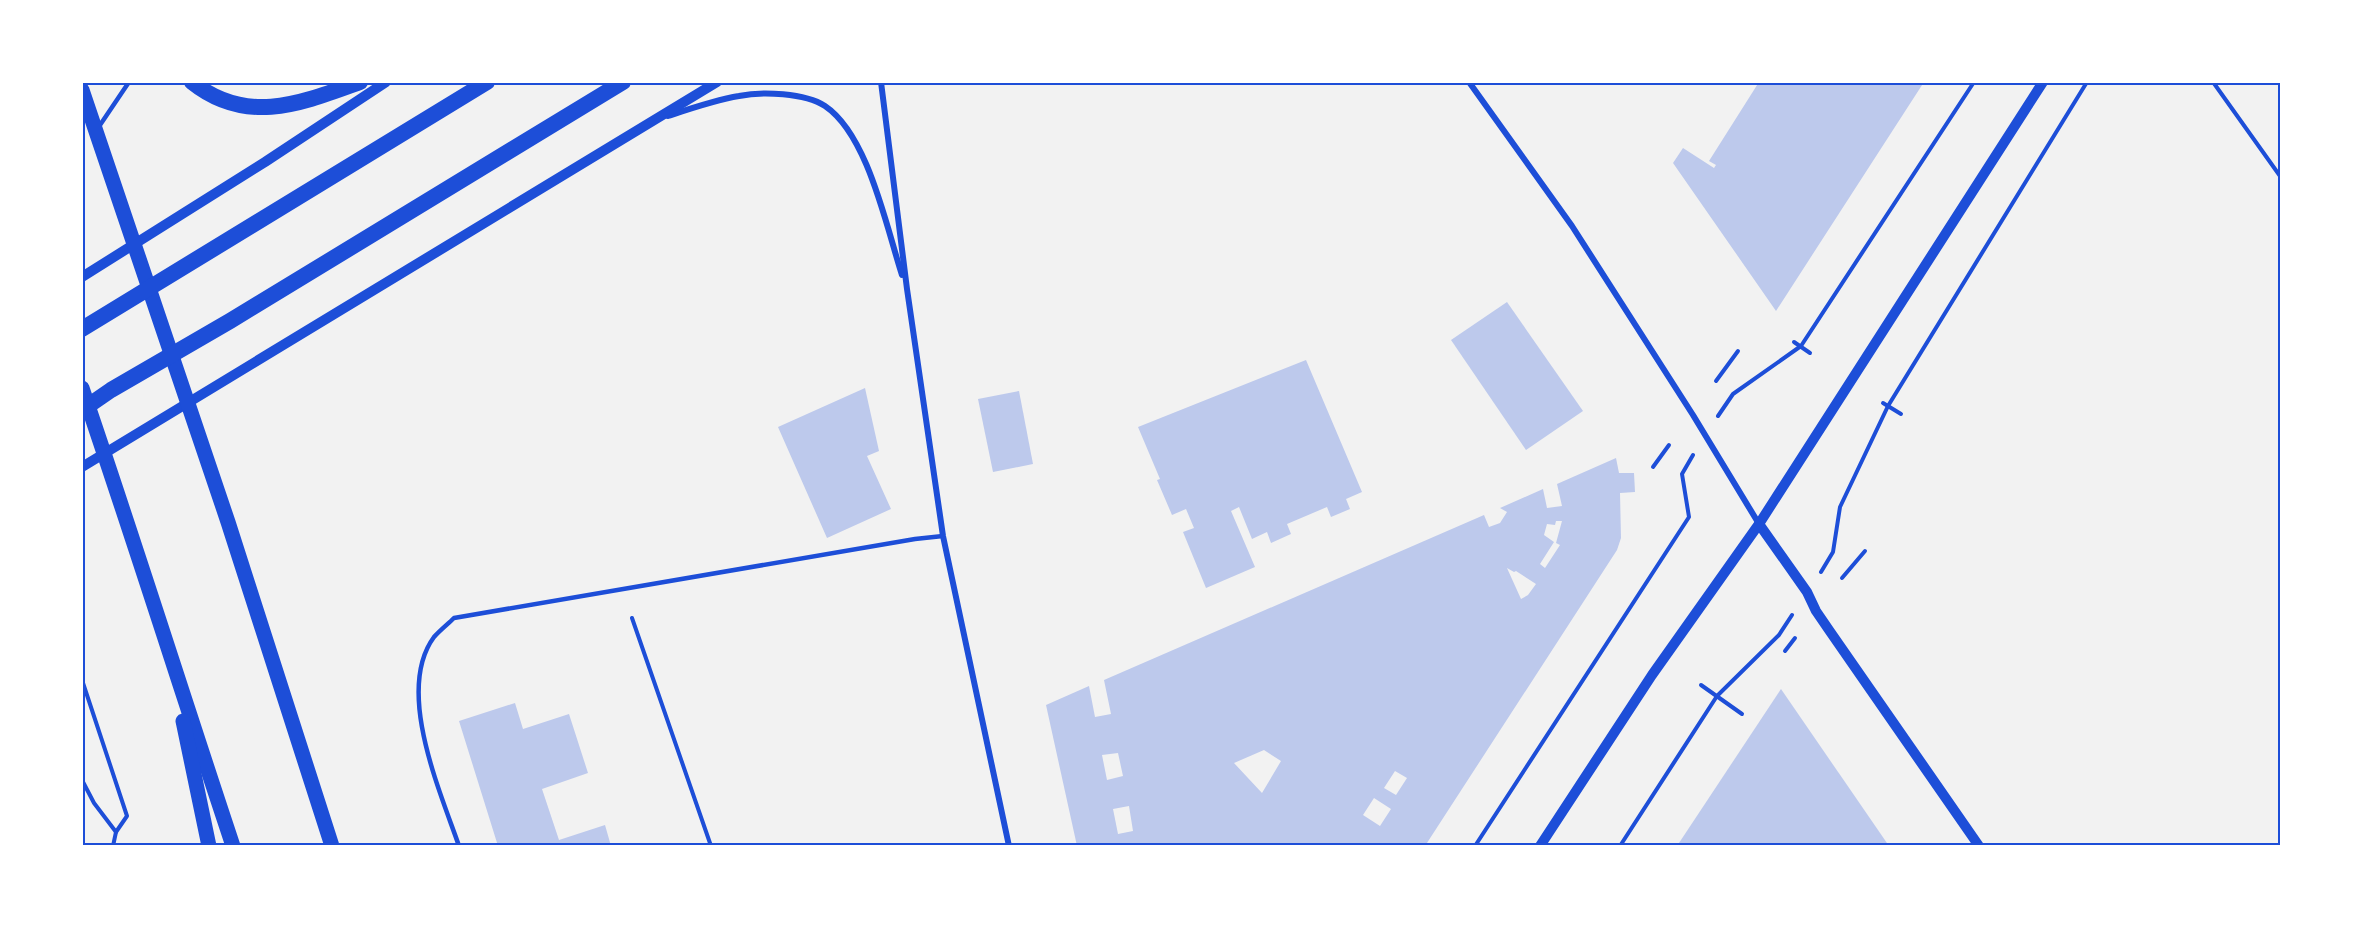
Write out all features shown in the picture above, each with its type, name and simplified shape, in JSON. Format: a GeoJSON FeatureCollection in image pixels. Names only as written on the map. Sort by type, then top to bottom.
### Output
{"type":"FeatureCollection","features":[{"type":"Feature","properties":{"kind":"highway"},"geometry":{"type":"LineString","coordinates":[[192,82],[229,102],[265,109],[286,107],[360,82]]}},
{"type":"Feature","properties":{"kind":"highway"},"geometry":{"type":"LineString","coordinates":[[82,329],[487,82]]}},
{"type":"Feature","properties":{"kind":"highway"},"geometry":{"type":"LineString","coordinates":[[82,410],[111,390],[240,315],[623,82]]}},
{"type":"Feature","properties":{"kind":"main road"},"geometry":{"type":"LineString","coordinates":[[82,90],[228,522],[332,846]]}},
{"type":"Feature","properties":{"kind":"main road"},"geometry":{"type":"LineString","coordinates":[[82,388],[147,578],[168,654],[234,846]]}},
{"type":"Feature","properties":{"kind":"main road"},"geometry":{"type":"LineString","coordinates":[[168,654],[208,846]]}},
{"type":"Feature","properties":{"kind":"street"},"geometry":{"type":"LineString","coordinates":[[82,277],[265,162],[386,82]]}},
{"type":"Feature","properties":{"kind":"street"},"geometry":{"type":"LineString","coordinates":[[82,467],[717,82]]}},
{"type":"Feature","properties":{"kind":"street"},"geometry":{"type":"LineString","coordinates":[[881,82],[907,290],[943,536],[1009,846]]}},
{"type":"Feature","properties":{"kind":"street"},"geometry":{"type":"LineString","coordinates":[[1469,82],[1572,226],[1687,405],[1759,524],[1808,592],[1823,621],[1979,846]]}},
{"type":"Feature","properties":{"kind":"street"},"geometry":{"type":"LineString","coordinates":[[1540,846],[1652,675],[1759,524],[2043,82]]}},
{"type":"Feature","properties":{"kind":"street"},"geometry":{"type":"LineString","coordinates":[[654,120],[742,95],[774,94],[802,98],[824,105],[847,128],[864,155],[907,290]]}},
{"type":"Feature","properties":{"kind":"lane"},"geometry":{"type":"LineString","coordinates":[[96,131],[129,82]]}},
{"type":"Feature","properties":{"kind":"lane"},"geometry":{"type":"LineString","coordinates":[[459,846],[423,740],[419,692],[422,663],[434,638],[454,618],[943,536]]}},
{"type":"Feature","properties":{"kind":"path"},"geometry":{"type":"LineString","coordinates":[[1733,394],[1801,346],[1974,82]]}},
{"type":"Feature","properties":{"kind":"path"},"geometry":{"type":"LineString","coordinates":[[1833,552],[1840,507],[1888,406],[2087,82]]}},
{"type":"Feature","properties":{"kind":"path"},"geometry":{"type":"LineString","coordinates":[[2213,82],[2280,176]]}},
{"type":"Feature","properties":{"kind":"path"},"geometry":{"type":"LineString","coordinates":[[1794,342],[1810,353]]}},
{"type":"Feature","properties":{"kind":"path"},"geometry":{"type":"LineString","coordinates":[[1716,381],[1738,351]]}},
{"type":"Feature","properties":{"kind":"path"},"geometry":{"type":"LineString","coordinates":[[1883,403],[1901,414]]}},
{"type":"Feature","properties":{"kind":"path"},"geometry":{"type":"LineString","coordinates":[[1653,467],[1669,445]]}},
{"type":"Feature","properties":{"kind":"path"},"geometry":{"type":"LineString","coordinates":[[1475,846],[1689,517],[1682,474]]}},
{"type":"Feature","properties":{"kind":"path"},"geometry":{"type":"LineString","coordinates":[[1842,578],[1865,551]]}},
{"type":"Feature","properties":{"kind":"path"},"geometry":{"type":"LineString","coordinates":[[632,618],[711,846]]}},
{"type":"Feature","properties":{"kind":"path"},"geometry":{"type":"LineString","coordinates":[[1620,846],[1717,696],[1779,635]]}},
{"type":"Feature","properties":{"kind":"path"},"geometry":{"type":"LineString","coordinates":[[1785,651],[1795,638]]}},
{"type":"Feature","properties":{"kind":"path"},"geometry":{"type":"LineString","coordinates":[[82,680],[127,816],[116,832],[113,846]]}},
{"type":"Feature","properties":{"kind":"path"},"geometry":{"type":"LineString","coordinates":[[1701,685],[1742,714]]}},
{"type":"Feature","properties":{"kind":"path"},"geometry":{"type":"LineString","coordinates":[[82,780],[94,803],[116,832]]}},
{"type":"Feature","properties":{"kind":"building"},"geometry":{"type":"Polygon","coordinates":[[[1759,82],[1924,82],[1776,311],[1673,163],[1683,148],[1714,168],[1716,165],[1709,161],[1759,82]]]}},
{"type":"Feature","properties":{"kind":"building"},"geometry":{"type":"Polygon","coordinates":[[[1507,302],[1583,411],[1526,450],[1451,340],[1507,302]]]}},
{"type":"Feature","properties":{"kind":"building"},"geometry":{"type":"Polygon","coordinates":[[[1306,360],[1362,492],[1346,499],[1350,509],[1331,517],[1327,507],[1287,524],[1291,534],[1271,543],[1267,532],[1252,539],[1239,507],[1231,511],[1255,567],[1206,588],[1183,532],[1194,528],[1186,509],[1172,515],[1138,427],[1306,360]]]}},
{"type":"Feature","properties":{"kind":"building"},"geometry":{"type":"Polygon","coordinates":[[[865,388],[879,451],[867,456],[891,509],[827,538],[778,427],[865,388]]]}},
{"type":"Feature","properties":{"kind":"building"},"geometry":{"type":"Polygon","coordinates":[[[1019,391],[1033,464],[993,472],[978,399],[1019,391]]]}},
{"type":"Feature","properties":{"kind":"building"},"geometry":{"type":"Polygon","coordinates":[[[1616,458],[1619,473],[1634,473],[1635,492],[1620,493],[1621,538],[1617,550],[1425,846],[1077,846],[1046,705],[1089,686],[1095,717],[1111,714],[1104,680],[1484,515],[1489,527],[1500,523],[1507,512],[1500,508],[1543,489],[1547,508],[1562,506],[1557,484],[1616,458]],[[1556,521],[1555,525],[1547,524],[1544,535],[1554,542],[1540,564],[1545,568],[1560,545],[1556,543],[1562,521],[1556,521]],[[1507,568],[1521,599],[1528,595],[1536,584],[1507,568]],[[1264,750],[1234,763],[1262,793],[1281,761],[1264,750]],[[1118,753],[1102,755],[1107,780],[1123,776],[1118,753]],[[1395,771],[1384,788],[1396,795],[1407,778],[1395,771]],[[1374,798],[1363,815],[1380,826],[1391,809],[1374,798]],[[1129,806],[1113,809],[1118,834],[1133,831],[1129,806]]]}},
{"type":"Feature","properties":{"kind":"building"},"geometry":{"type":"Polygon","coordinates":[[[1781,689],[1889,846],[1677,846],[1781,689]]]}},
{"type":"Feature","properties":{"kind":"building"},"geometry":{"type":"Polygon","coordinates":[[[515,703],[523,729],[569,714],[588,773],[542,789],[559,840],[605,825],[611,846],[498,846],[459,721],[515,703]]]}}]}
